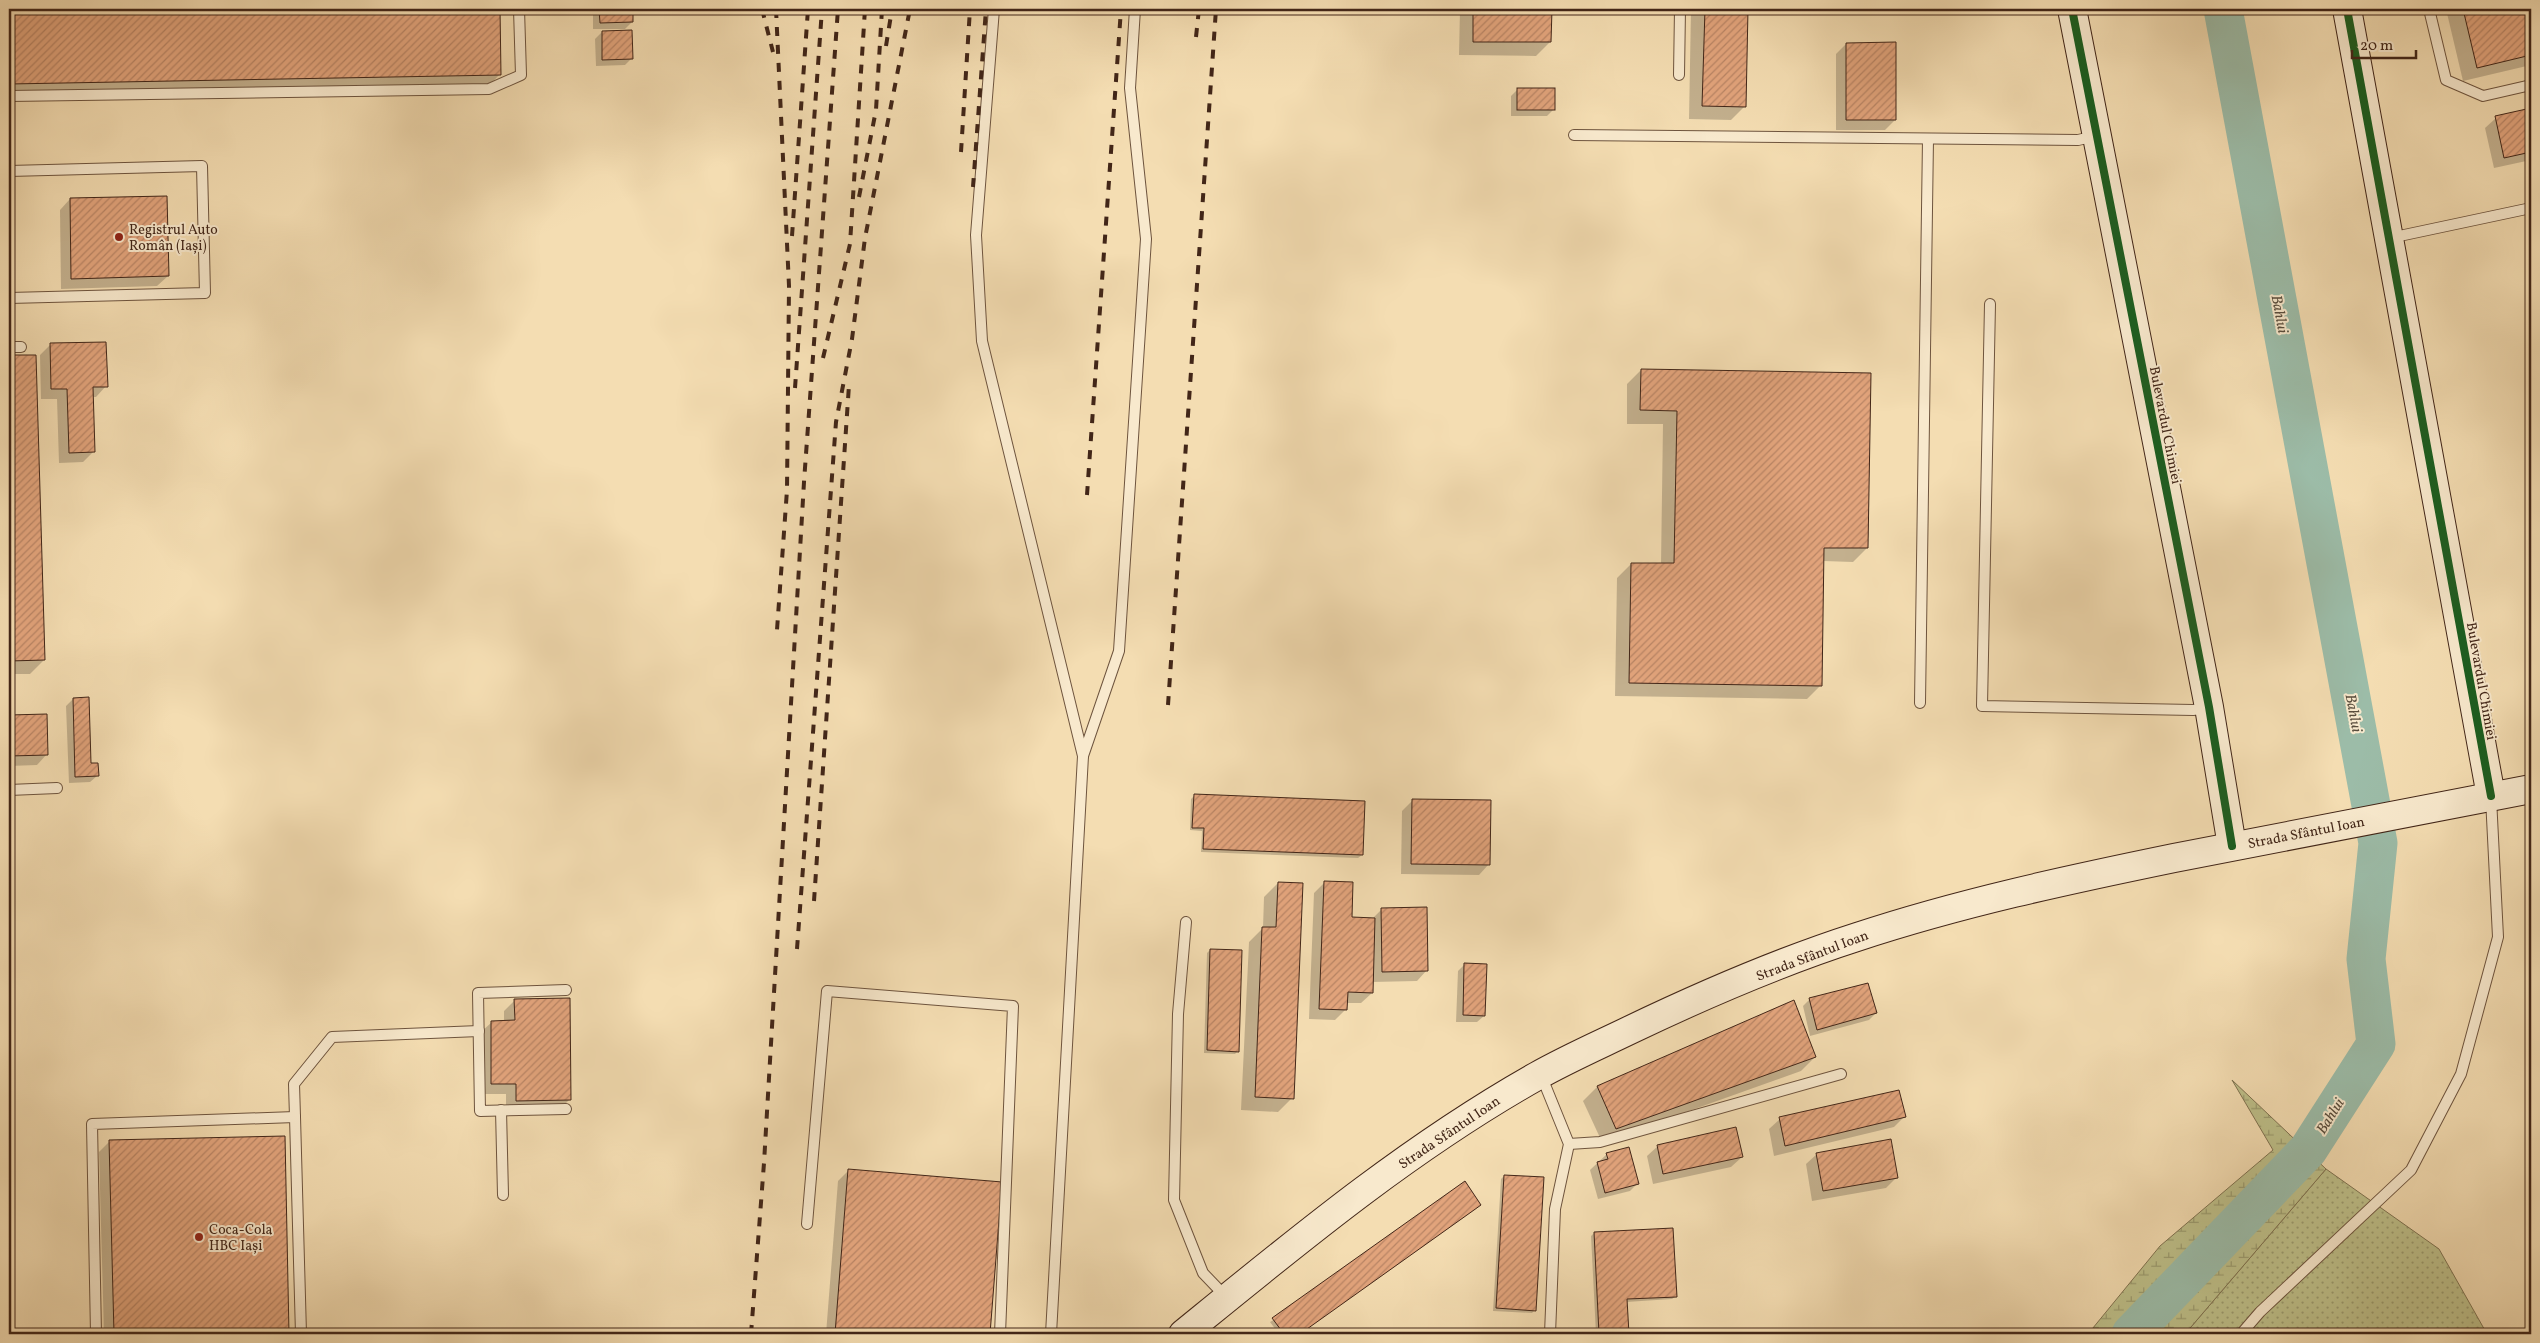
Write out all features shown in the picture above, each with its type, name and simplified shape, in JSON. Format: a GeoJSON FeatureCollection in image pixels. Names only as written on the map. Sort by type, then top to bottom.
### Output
{"type":"FeatureCollection","features":[{"type":"Feature","properties":{"kind":"street","name":"Bulevardul Chimiei"},"geometry":{"type":"LineString","coordinates":[[2072,9],[2210,707],[2232,846]]}},
{"type":"Feature","properties":{"kind":"street","name":"Bulevardul Chimiei"},"geometry":{"type":"LineString","coordinates":[[2347,9],[2491,796]]}},
{"type":"Feature","properties":{"kind":"street","name":"Strada Sfântul Ioan"},"geometry":{"type":"LineString","coordinates":[[1183,1334],[1330,1214],[1479,1110],[1541,1074],[1681,1006],[1853,938],[1934,913],[2055,883],[2232,846],[2531,789]]}},
{"type":"Feature","properties":{"kind":"lane"},"geometry":{"type":"LineString","coordinates":[[9,96],[489,89],[521,74],[519,9]]}},
{"type":"Feature","properties":{"kind":"lane"},"geometry":{"type":"LineString","coordinates":[[994,9],[976,235],[982,341],[1083,756]]}},
{"type":"Feature","properties":{"kind":"lane"},"geometry":{"type":"LineString","coordinates":[[1051,1334],[1083,756],[1119,651],[1146,239],[1130,88],[1136,9]]}},
{"type":"Feature","properties":{"kind":"lane"},"geometry":{"type":"LineString","coordinates":[[1679,76],[1680,9]]}},
{"type":"Feature","properties":{"kind":"lane"},"geometry":{"type":"LineString","coordinates":[[2429,9],[2446,80],[2482,96],[2531,85]]}},
{"type":"Feature","properties":{"kind":"lane"},"geometry":{"type":"LineString","coordinates":[[1574,134],[2078,140],[2097,136]]}},
{"type":"Feature","properties":{"kind":"lane"},"geometry":{"type":"LineString","coordinates":[[1920,703],[1928,139]]}},
{"type":"Feature","properties":{"kind":"lane"},"geometry":{"type":"LineString","coordinates":[[9,171],[202,166],[205,293],[9,298]]}},
{"type":"Feature","properties":{"kind":"lane"},"geometry":{"type":"LineString","coordinates":[[2389,239],[2531,208]]}},
{"type":"Feature","properties":{"kind":"lane"},"geometry":{"type":"LineString","coordinates":[[1990,304],[1982,706],[2192,710],[2210,707]]}},
{"type":"Feature","properties":{"kind":"lane"},"geometry":{"type":"LineString","coordinates":[[9,347],[21,347]]}},
{"type":"Feature","properties":{"kind":"lane"},"geometry":{"type":"LineString","coordinates":[[9,790],[57,788]]}},
{"type":"Feature","properties":{"kind":"lane"},"geometry":{"type":"LineString","coordinates":[[2241,1334],[2260,1312],[2411,1170],[2461,1074],[2498,937],[2491,796]]}},
{"type":"Feature","properties":{"kind":"lane"},"geometry":{"type":"LineString","coordinates":[[1186,922],[1178,1014],[1174,1200],[1204,1273],[1227,1298]]}},
{"type":"Feature","properties":{"kind":"lane"},"geometry":{"type":"LineString","coordinates":[[566,990],[478,993],[480,1112],[566,1109]]}},
{"type":"Feature","properties":{"kind":"lane"},"geometry":{"type":"LineString","coordinates":[[807,1224],[826,991],[1013,1006],[1000,1334]]}},
{"type":"Feature","properties":{"kind":"lane"},"geometry":{"type":"LineString","coordinates":[[302,1334],[294,1084],[332,1037],[479,1032]]}},
{"type":"Feature","properties":{"kind":"lane"},"geometry":{"type":"LineString","coordinates":[[1541,1074],[1569,1144],[1555,1209],[1550,1334]]}},
{"type":"Feature","properties":{"kind":"lane"},"geometry":{"type":"LineString","coordinates":[[1569,1144],[1600,1142],[1841,1074]]}},
{"type":"Feature","properties":{"kind":"lane"},"geometry":{"type":"LineString","coordinates":[[501,1110],[503,1195]]}},
{"type":"Feature","properties":{"kind":"lane"},"geometry":{"type":"LineString","coordinates":[[96,1334],[92,1124],[295,1117]]}},
{"type":"Feature","properties":{"kind":"green space"},"geometry":{"type":"Polygon","coordinates":[[[2232,1080],[2326,1169],[2185,1334],[2088,1334],[2160,1246],[2273,1150],[2232,1080]]]}},
{"type":"Feature","properties":{"kind":"green space"},"geometry":{"type":"Polygon","coordinates":[[[2326,1169],[2439,1249],[2487,1334],[2185,1334],[2326,1169]]]}},
{"type":"Feature","properties":{"kind":"building"},"geometry":{"type":"Polygon","coordinates":[[[9,9],[500,9],[501,75],[9,84],[9,9]]]}},
{"type":"Feature","properties":{"kind":"building"},"geometry":{"type":"Polygon","coordinates":[[[599,9],[633,9],[633,22],[600,23],[599,9]]]}},
{"type":"Feature","properties":{"kind":"building"},"geometry":{"type":"Polygon","coordinates":[[[1473,9],[1552,9],[1551,42],[1473,42],[1473,9]]]}},
{"type":"Feature","properties":{"kind":"building"},"geometry":{"type":"Polygon","coordinates":[[[1705,9],[1748,9],[1746,107],[1702,106],[1705,9]]]}},
{"type":"Feature","properties":{"kind":"building"},"geometry":{"type":"Polygon","coordinates":[[[2463,9],[2531,9],[2531,55],[2477,68],[2463,9]]]}},
{"type":"Feature","properties":{"kind":"building"},"geometry":{"type":"Polygon","coordinates":[[[632,30],[633,59],[602,60],[602,31],[632,30]]]}},
{"type":"Feature","properties":{"kind":"building"},"geometry":{"type":"Polygon","coordinates":[[[1896,42],[1896,120],[1846,120],[1846,43],[1896,42]]]}},
{"type":"Feature","properties":{"kind":"building"},"geometry":{"type":"Polygon","coordinates":[[[1517,88],[1555,88],[1555,110],[1517,110],[1517,88]]]}},
{"type":"Feature","properties":{"kind":"building"},"geometry":{"type":"Polygon","coordinates":[[[2531,108],[2531,152],[2504,158],[2495,116],[2531,108]]]}},
{"type":"Feature","properties":{"kind":"building","name":"Registrul Auto Român (Iași)"},"geometry":{"type":"Polygon","coordinates":[[[167,196],[169,276],[71,279],[70,198],[167,196]]]}},
{"type":"Feature","properties":{"kind":"building"},"geometry":{"type":"Polygon","coordinates":[[[106,342],[108,387],[93,387],[95,452],[69,453],[67,389],[51,389],[50,343],[106,342]]]}},
{"type":"Feature","properties":{"kind":"building"},"geometry":{"type":"Polygon","coordinates":[[[9,355],[36,355],[45,660],[9,661],[9,355]]]}},
{"type":"Feature","properties":{"kind":"building"},"geometry":{"type":"Polygon","coordinates":[[[1641,369],[1871,373],[1868,548],[1824,548],[1822,686],[1629,683],[1631,563],[1674,563],[1677,411],[1640,410],[1641,369]]]}},
{"type":"Feature","properties":{"kind":"building"},"geometry":{"type":"Polygon","coordinates":[[[89,697],[91,763],[98,763],[99,776],[75,777],[73,698],[89,697]]]}},
{"type":"Feature","properties":{"kind":"building"},"geometry":{"type":"Polygon","coordinates":[[[47,714],[48,755],[9,756],[9,715],[47,714]]]}},
{"type":"Feature","properties":{"kind":"building"},"geometry":{"type":"Polygon","coordinates":[[[1194,794],[1365,801],[1363,855],[1203,849],[1204,828],[1192,828],[1194,794]]]}},
{"type":"Feature","properties":{"kind":"building"},"geometry":{"type":"Polygon","coordinates":[[[1412,799],[1491,800],[1490,865],[1411,864],[1412,799]]]}},
{"type":"Feature","properties":{"kind":"building"},"geometry":{"type":"Polygon","coordinates":[[[1324,881],[1353,882],[1352,917],[1375,918],[1373,993],[1348,992],[1347,1010],[1319,1009],[1324,881]]]}},
{"type":"Feature","properties":{"kind":"building"},"geometry":{"type":"Polygon","coordinates":[[[1278,882],[1303,883],[1294,1099],[1255,1097],[1262,927],[1276,927],[1278,882]]]}},
{"type":"Feature","properties":{"kind":"building"},"geometry":{"type":"Polygon","coordinates":[[[1427,907],[1428,971],[1382,972],[1381,908],[1427,907]]]}},
{"type":"Feature","properties":{"kind":"building"},"geometry":{"type":"Polygon","coordinates":[[[1210,949],[1242,950],[1239,1052],[1207,1050],[1210,949]]]}},
{"type":"Feature","properties":{"kind":"building"},"geometry":{"type":"Polygon","coordinates":[[[1464,963],[1487,964],[1485,1016],[1463,1015],[1464,963]]]}},
{"type":"Feature","properties":{"kind":"building"},"geometry":{"type":"Polygon","coordinates":[[[1868,983],[1877,1013],[1817,1030],[1809,998],[1868,983]]]}},
{"type":"Feature","properties":{"kind":"building"},"geometry":{"type":"Polygon","coordinates":[[[570,998],[571,1100],[516,1101],[516,1084],[491,1084],[491,1021],[515,1020],[514,999],[570,998]]]}},
{"type":"Feature","properties":{"kind":"building"},"geometry":{"type":"Polygon","coordinates":[[[1794,1000],[1816,1057],[1616,1129],[1597,1086],[1794,1000]]]}},
{"type":"Feature","properties":{"kind":"building"},"geometry":{"type":"Polygon","coordinates":[[[1899,1090],[1906,1117],[1785,1146],[1779,1117],[1899,1090]]]}},
{"type":"Feature","properties":{"kind":"building"},"geometry":{"type":"Polygon","coordinates":[[[1736,1127],[1743,1157],[1663,1174],[1657,1145],[1736,1127]]]}},
{"type":"Feature","properties":{"kind":"building","name":"Coca-Cola HBC Iași"},"geometry":{"type":"Polygon","coordinates":[[[285,1136],[289,1334],[114,1334],[109,1140],[285,1136]]]}},
{"type":"Feature","properties":{"kind":"building"},"geometry":{"type":"Polygon","coordinates":[[[1891,1139],[1898,1178],[1823,1191],[1816,1153],[1891,1139]]]}},
{"type":"Feature","properties":{"kind":"building"},"geometry":{"type":"Polygon","coordinates":[[[1629,1147],[1639,1184],[1605,1193],[1597,1162],[1608,1159],[1606,1153],[1629,1147]]]}},
{"type":"Feature","properties":{"kind":"building"},"geometry":{"type":"Polygon","coordinates":[[[848,1169],[1002,1182],[990,1334],[835,1334],[848,1169]]]}},
{"type":"Feature","properties":{"kind":"building"},"geometry":{"type":"Polygon","coordinates":[[[1504,1175],[1544,1177],[1536,1311],[1496,1308],[1504,1175]]]}},
{"type":"Feature","properties":{"kind":"building"},"geometry":{"type":"Polygon","coordinates":[[[1465,1181],[1481,1205],[1300,1334],[1284,1334],[1272,1318],[1465,1181]]]}},
{"type":"Feature","properties":{"kind":"building"},"geometry":{"type":"Polygon","coordinates":[[[1673,1228],[1677,1297],[1627,1299],[1629,1334],[1599,1334],[1594,1232],[1673,1228]]]}},
{"type":"Feature","properties":{"kind":"waterway","name":"Bahlui"},"geometry":{"type":"LineString","coordinates":[[2131,1334],[2308,1150],[2376,1044],[2366,959],[2378,843],[2223,9]]}},
{"type":"Feature","properties":{"kind":"railway"},"geometry":{"type":"LineString","coordinates":[[762,9],[773,52]]}},
{"type":"Feature","properties":{"kind":"railway"},"geometry":{"type":"LineString","coordinates":[[776,9],[789,286],[787,490],[777,630]]}},
{"type":"Feature","properties":{"kind":"railway"},"geometry":{"type":"LineString","coordinates":[[792,236],[808,9]]}},
{"type":"Feature","properties":{"kind":"railway"},"geometry":{"type":"LineString","coordinates":[[795,388],[822,9]]}},
{"type":"Feature","properties":{"kind":"railway"},"geometry":{"type":"LineString","coordinates":[[751,1334],[764,1163],[804,482],[838,9]]}},
{"type":"Feature","properties":{"kind":"railway"},"geometry":{"type":"LineString","coordinates":[[823,358],[850,244],[865,9]]}},
{"type":"Feature","properties":{"kind":"railway"},"geometry":{"type":"LineString","coordinates":[[859,197],[876,110],[882,9]]}},
{"type":"Feature","properties":{"kind":"railway"},"geometry":{"type":"LineString","coordinates":[[886,46],[892,9]]}},
{"type":"Feature","properties":{"kind":"railway"},"geometry":{"type":"LineString","coordinates":[[797,949],[836,422],[852,339],[865,238],[910,9]]}},
{"type":"Feature","properties":{"kind":"railway"},"geometry":{"type":"LineString","coordinates":[[961,152],[970,9]]}},
{"type":"Feature","properties":{"kind":"railway"},"geometry":{"type":"LineString","coordinates":[[973,187],[986,9]]}},
{"type":"Feature","properties":{"kind":"railway"},"geometry":{"type":"LineString","coordinates":[[1087,495],[1121,9]]}},
{"type":"Feature","properties":{"kind":"railway"},"geometry":{"type":"LineString","coordinates":[[1196,37],[1199,9]]}},
{"type":"Feature","properties":{"kind":"railway"},"geometry":{"type":"LineString","coordinates":[[1168,705],[1216,9]]}},
{"type":"Feature","properties":{"kind":"railway"},"geometry":{"type":"LineString","coordinates":[[814,901],[849,385]]}},
{"type":"Feature","properties":{"kind":"cycle path"},"geometry":{"type":"LineString","coordinates":[[2072,9],[2209,707],[2232,846]]}},
{"type":"Feature","properties":{"kind":"cycle path"},"geometry":{"type":"LineString","coordinates":[[2347,9],[2491,796]]}},
{"type":"Feature","properties":{"kind":"place","name":"Registrul Auto Român (Iași)"},"geometry":{"type":"Point","coordinates":[119,237]}},
{"type":"Feature","properties":{"kind":"place","name":"Coca-Cola HBC Iași"},"geometry":{"type":"Point","coordinates":[199,1237]}}]}
